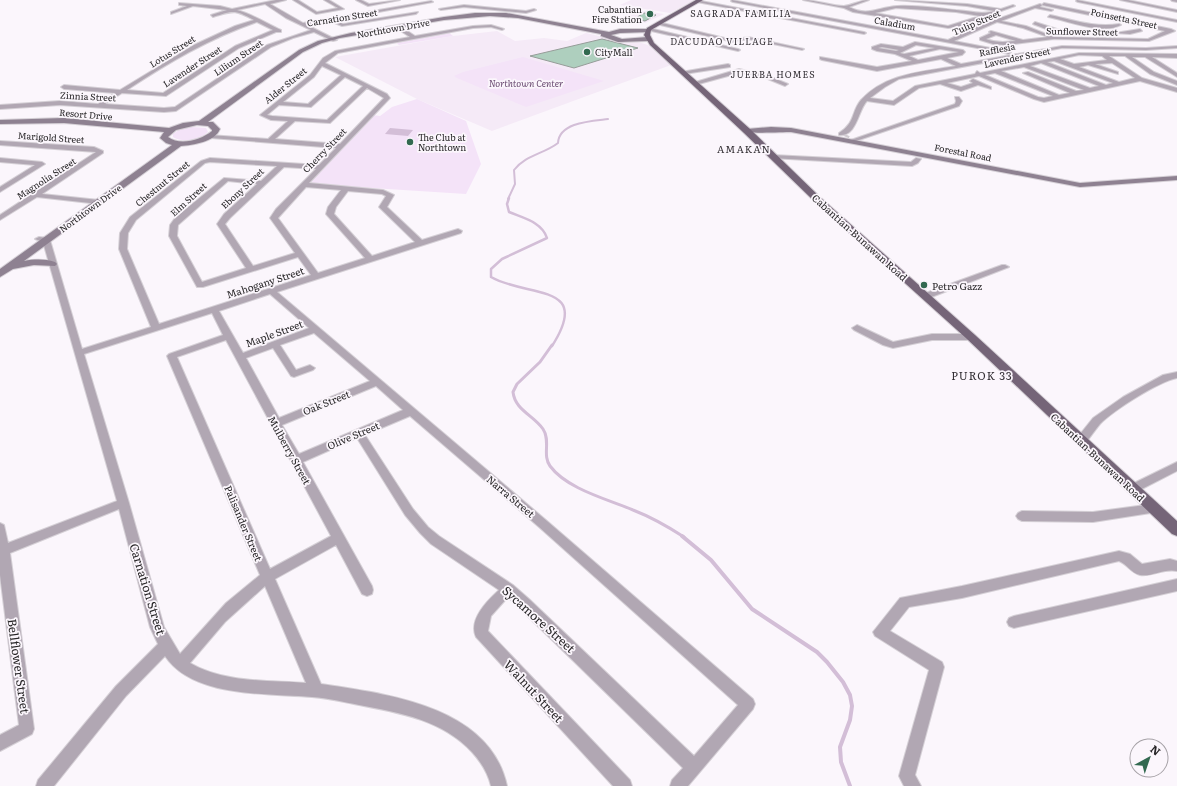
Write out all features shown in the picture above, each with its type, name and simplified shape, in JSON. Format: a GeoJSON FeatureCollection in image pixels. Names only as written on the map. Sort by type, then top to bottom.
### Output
{"type":"FeatureCollection","features":[{"type":"Feature","properties":{"kind":"main road"},"geometry":{"type":"LineString","coordinates":[[648,33],[658,23],[699,1]]}},
{"type":"Feature","properties":{"kind":"main road","name":"Cabantian-Bunawan Road"},"geometry":{"type":"LineString","coordinates":[[648,33],[656,48],[684,72],[773,157],[971,337],[1177,530]]}},
{"type":"Feature","properties":{"kind":"street"},"geometry":{"type":"LineString","coordinates":[[187,0],[181,4],[232,10],[250,15],[291,37]]}},
{"type":"Feature","properties":{"kind":"street"},"geometry":{"type":"LineString","coordinates":[[233,0],[242,0]]}},
{"type":"Feature","properties":{"kind":"street"},"geometry":{"type":"LineString","coordinates":[[213,16],[232,10],[284,0]]}},
{"type":"Feature","properties":{"kind":"street"},"geometry":{"type":"LineString","coordinates":[[294,0],[316,13],[342,9],[326,0]]}},
{"type":"Feature","properties":{"kind":"street"},"geometry":{"type":"LineString","coordinates":[[358,0],[368,5],[398,0]]}},
{"type":"Feature","properties":{"kind":"street","name":"Caladium"},"geometry":{"type":"LineString","coordinates":[[727,0],[950,41],[990,50],[1020,54]]}},
{"type":"Feature","properties":{"kind":"street"},"geometry":{"type":"LineString","coordinates":[[805,0],[845,7],[848,10],[950,27],[1013,6]]}},
{"type":"Feature","properties":{"kind":"street"},"geometry":{"type":"LineString","coordinates":[[845,7],[868,0]]}},
{"type":"Feature","properties":{"kind":"street"},"geometry":{"type":"LineString","coordinates":[[897,0],[967,5],[1000,10]]}},
{"type":"Feature","properties":{"kind":"street"},"geometry":{"type":"LineString","coordinates":[[1013,0],[1016,4],[1013,6]]}},
{"type":"Feature","properties":{"kind":"street","name":"Tulip Street"},"geometry":{"type":"LineString","coordinates":[[950,41],[977,28],[1053,0]]}},
{"type":"Feature","properties":{"kind":"street"},"geometry":{"type":"LineString","coordinates":[[1177,21],[1079,0],[1073,4],[1177,26]]}},
{"type":"Feature","properties":{"kind":"street"},"geometry":{"type":"LineString","coordinates":[[1098,0],[1177,16]]}},
{"type":"Feature","properties":{"kind":"street"},"geometry":{"type":"LineString","coordinates":[[1122,0],[1177,11]]}},
{"type":"Feature","properties":{"kind":"street"},"geometry":{"type":"LineString","coordinates":[[1145,0],[1177,6]]}},
{"type":"Feature","properties":{"kind":"street"},"geometry":{"type":"LineString","coordinates":[[1173,0],[1177,1]]}},
{"type":"Feature","properties":{"kind":"street"},"geometry":{"type":"LineString","coordinates":[[428,1],[456,18]]}},
{"type":"Feature","properties":{"kind":"street","name":"Carnation Street"},"geometry":{"type":"LineString","coordinates":[[302,24],[428,1]]}},
{"type":"Feature","properties":{"kind":"street"},"geometry":{"type":"LineString","coordinates":[[699,1],[864,33]]}},
{"type":"Feature","properties":{"kind":"street"},"geometry":{"type":"LineString","coordinates":[[266,3],[302,24],[334,39]]}},
{"type":"Feature","properties":{"kind":"street"},"geometry":{"type":"LineString","coordinates":[[999,4],[1013,6]]}},
{"type":"Feature","properties":{"kind":"street"},"geometry":{"type":"LineString","coordinates":[[1044,4],[1177,32]]}},
{"type":"Feature","properties":{"kind":"street"},"geometry":{"type":"LineString","coordinates":[[174,13],[192,5]]}},
{"type":"Feature","properties":{"kind":"street"},"geometry":{"type":"LineString","coordinates":[[330,19],[342,25],[416,13],[406,6]]}},
{"type":"Feature","properties":{"kind":"street"},"geometry":{"type":"LineString","coordinates":[[441,8],[461,6],[526,12],[534,10]]}},
{"type":"Feature","properties":{"kind":"street"},"geometry":{"type":"LineString","coordinates":[[783,10],[796,7]]}},
{"type":"Feature","properties":{"kind":"street"},"geometry":{"type":"LineString","coordinates":[[870,14],[893,7],[956,11],[986,16]]}},
{"type":"Feature","properties":{"kind":"street","name":"Poinsetta Street"},"geometry":{"type":"LineString","coordinates":[[1035,7],[1162,34]]}},
{"type":"Feature","properties":{"kind":"street"},"geometry":{"type":"LineString","coordinates":[[894,18],[923,9]]}},
{"type":"Feature","properties":{"kind":"street"},"geometry":{"type":"LineString","coordinates":[[941,16],[956,11]]}},
{"type":"Feature","properties":{"kind":"street"},"geometry":{"type":"LineString","coordinates":[[847,15],[924,29]]}},
{"type":"Feature","properties":{"kind":"street","name":"Northtown Drive"},"geometry":{"type":"LineString","coordinates":[[204,124],[301,51],[311,45],[334,39],[399,27],[478,16],[506,17],[609,35],[620,31],[648,33]]}},
{"type":"Feature","properties":{"kind":"street"},"geometry":{"type":"LineString","coordinates":[[919,22],[934,18]]}},
{"type":"Feature","properties":{"kind":"street"},"geometry":{"type":"LineString","coordinates":[[1085,29],[1048,18],[1100,27],[1112,27],[1119,25]]}},
{"type":"Feature","properties":{"kind":"street","name":"Lotus Street"},"geometry":{"type":"LineString","coordinates":[[100,105],[205,40],[232,28],[258,20]]}},
{"type":"Feature","properties":{"kind":"street"},"geometry":{"type":"LineString","coordinates":[[997,21],[1024,27],[1054,38]]}},
{"type":"Feature","properties":{"kind":"street"},"geometry":{"type":"LineString","coordinates":[[658,23],[733,41],[748,38],[802,49]]}},
{"type":"Feature","properties":{"kind":"street"},"geometry":{"type":"LineString","coordinates":[[1035,23],[1061,31],[1076,32]]}},
{"type":"Feature","properties":{"kind":"street"},"geometry":{"type":"LineString","coordinates":[[988,24],[1010,30]]}},
{"type":"Feature","properties":{"kind":"street","name":"Alder Street"},"geometry":{"type":"LineString","coordinates":[[294,119],[264,116],[264,114],[317,70],[321,63],[333,54],[343,50],[480,26],[502,29]]}},
{"type":"Feature","properties":{"kind":"street"},"geometry":{"type":"LineString","coordinates":[[399,27],[414,38]]}},
{"type":"Feature","properties":{"kind":"street"},"geometry":{"type":"LineString","coordinates":[[977,28],[1022,41]]}},
{"type":"Feature","properties":{"kind":"street","name":"Lavender Street"},"geometry":{"type":"LineString","coordinates":[[64,87],[164,95],[237,47],[254,38],[276,30]]}},
{"type":"Feature","properties":{"kind":"street","name":"Lilium Street"},"geometry":{"type":"LineString","coordinates":[[176,109],[252,56],[269,46],[291,37],[315,30]]}},
{"type":"Feature","properties":{"kind":"street"},"geometry":{"type":"LineString","coordinates":[[1109,33],[1130,33],[1140,30]]}},
{"type":"Feature","properties":{"kind":"street","name":"Sunflower Street"},"geometry":{"type":"LineString","coordinates":[[996,33],[982,39],[993,43],[1005,44],[1054,38],[1149,40],[1171,30]]}},
{"type":"Feature","properties":{"kind":"street"},"geometry":{"type":"LineString","coordinates":[[648,33],[738,50]]}},
{"type":"Feature","properties":{"kind":"street","name":"Northtown Drive"},"geometry":{"type":"LineString","coordinates":[[609,35],[611,38],[620,40],[648,33]]}},
{"type":"Feature","properties":{"kind":"street"},"geometry":{"type":"LineString","coordinates":[[1026,35],[1037,39]]}},
{"type":"Feature","properties":{"kind":"street"},"geometry":{"type":"LineString","coordinates":[[885,40],[911,45]]}},
{"type":"Feature","properties":{"kind":"street"},"geometry":{"type":"LineString","coordinates":[[822,58],[874,69],[963,53],[944,48],[917,44],[911,45],[896,53]]}},
{"type":"Feature","properties":{"kind":"street"},"geometry":{"type":"LineString","coordinates":[[902,49],[882,45],[874,48],[876,50],[896,53],[918,62]]}},
{"type":"Feature","properties":{"kind":"street","name":"Rafflesia"},"geometry":{"type":"LineString","coordinates":[[844,137],[856,118],[861,105],[890,81],[898,78],[959,65],[1062,47],[1146,49],[1175,48]]}},
{"type":"Feature","properties":{"kind":"street"},"geometry":{"type":"LineString","coordinates":[[903,56],[944,48]]}},
{"type":"Feature","properties":{"kind":"street"},"geometry":{"type":"LineString","coordinates":[[990,50],[994,54],[993,59]]}},
{"type":"Feature","properties":{"kind":"street","name":"Lavender Street"},"geometry":{"type":"LineString","coordinates":[[868,99],[894,103],[914,88],[995,70],[1079,54],[1177,56]]}},
{"type":"Feature","properties":{"kind":"street"},"geometry":{"type":"LineString","coordinates":[[1102,54],[1140,79],[1177,90]]}},
{"type":"Feature","properties":{"kind":"street"},"geometry":{"type":"LineString","coordinates":[[1126,55],[1152,74],[1177,83]]}},
{"type":"Feature","properties":{"kind":"street"},"geometry":{"type":"LineString","coordinates":[[1147,56],[1177,75]]}},
{"type":"Feature","properties":{"kind":"street"},"geometry":{"type":"LineString","coordinates":[[1168,57],[1177,63]]}},
{"type":"Feature","properties":{"kind":"street"},"geometry":{"type":"LineString","coordinates":[[941,58],[1044,100],[1140,79]]}},
{"type":"Feature","properties":{"kind":"street"},"geometry":{"type":"LineString","coordinates":[[1054,58],[1120,84]]}},
{"type":"Feature","properties":{"kind":"street"},"geometry":{"type":"LineString","coordinates":[[890,60],[901,65]]}},
{"type":"Feature","properties":{"kind":"street"},"geometry":{"type":"LineString","coordinates":[[1039,61],[1106,87]]}},
{"type":"Feature","properties":{"kind":"street"},"geometry":{"type":"LineString","coordinates":[[1074,66],[1113,61]]}},
{"type":"Feature","properties":{"kind":"street","name":"Cherry Street"},"geometry":{"type":"LineString","coordinates":[[316,276],[274,218],[279,210],[386,99],[385,95],[321,63]]}},
{"type":"Feature","properties":{"kind":"street"},"geometry":{"type":"LineString","coordinates":[[1088,63],[1116,74]]}},
{"type":"Feature","properties":{"kind":"street"},"geometry":{"type":"LineString","coordinates":[[1024,65],[1090,90]]}},
{"type":"Feature","properties":{"kind":"street"},"geometry":{"type":"LineString","coordinates":[[684,72],[728,66]]}},
{"type":"Feature","properties":{"kind":"street"},"geometry":{"type":"LineString","coordinates":[[1012,67],[1076,93]]}},
{"type":"Feature","properties":{"kind":"street"},"geometry":{"type":"LineString","coordinates":[[317,70],[331,68]]}},
{"type":"Feature","properties":{"kind":"street"},"geometry":{"type":"LineString","coordinates":[[995,70],[1058,97]]}},
{"type":"Feature","properties":{"kind":"street"},"geometry":{"type":"LineString","coordinates":[[694,82],[739,71],[764,76],[785,84]]}},
{"type":"Feature","properties":{"kind":"street"},"geometry":{"type":"LineString","coordinates":[[1102,77],[1130,73]]}},
{"type":"Feature","properties":{"kind":"street"},"geometry":{"type":"LineString","coordinates":[[277,103],[309,106],[346,75]]}},
{"type":"Feature","properties":{"kind":"street"},"geometry":{"type":"LineString","coordinates":[[964,77],[989,88]]}},
{"type":"Feature","properties":{"kind":"street"},"geometry":{"type":"LineString","coordinates":[[940,82],[961,89],[978,84]]}},
{"type":"Feature","properties":{"kind":"street"},"geometry":{"type":"LineString","coordinates":[[272,139],[294,119],[328,122],[366,86]]}},
{"type":"Feature","properties":{"kind":"street"},"geometry":{"type":"LineString","coordinates":[[844,137],[957,105],[959,101],[957,98]]}},
{"type":"Feature","properties":{"kind":"street","name":"Zinnia Street"},"geometry":{"type":"LineString","coordinates":[[0,107],[10,104],[60,103],[164,110],[176,109]]}},
{"type":"Feature","properties":{"kind":"street","name":"Resort Drive"},"geometry":{"type":"LineString","coordinates":[[0,123],[72,123],[169,131]]}},
{"type":"Feature","properties":{"kind":"street"},"geometry":{"type":"LineString","coordinates":[[212,135],[215,128],[204,124],[183,125],[169,131],[164,136],[165,139],[177,143],[197,141],[212,135],[342,144]]}},
{"type":"Feature","properties":{"kind":"street","name":"Forestal Road"},"geometry":{"type":"LineString","coordinates":[[747,131],[781,129],[844,137],[1080,185],[1177,178]]}},
{"type":"Feature","properties":{"kind":"street","name":"Marigold Street"},"geometry":{"type":"LineString","coordinates":[[0,143],[94,149],[101,151]]}},
{"type":"Feature","properties":{"kind":"street","name":"Northtown Drive"},"geometry":{"type":"LineString","coordinates":[[0,274],[3,268],[177,143]]}},
{"type":"Feature","properties":{"kind":"street","name":"Magnolia Street"},"geometry":{"type":"LineString","coordinates":[[0,218],[99,154],[101,151]]}},
{"type":"Feature","properties":{"kind":"street"},"geometry":{"type":"LineString","coordinates":[[773,157],[912,164],[918,159]]}},
{"type":"Feature","properties":{"kind":"street","name":"Chestnut Street"},"geometry":{"type":"LineString","coordinates":[[156,328],[123,249],[124,233],[133,219],[207,161],[218,159],[321,167]]}},
{"type":"Feature","properties":{"kind":"street"},"geometry":{"type":"LineString","coordinates":[[0,160],[42,164],[0,190]]}},
{"type":"Feature","properties":{"kind":"street"},"geometry":{"type":"LineString","coordinates":[[0,166],[8,161]]}},
{"type":"Feature","properties":{"kind":"street","name":"Ebony Street"},"geometry":{"type":"LineString","coordinates":[[251,270],[221,224],[227,216],[283,164]]}},
{"type":"Feature","properties":{"kind":"street","name":"Elm Street"},"geometry":{"type":"LineString","coordinates":[[263,182],[226,179],[178,220],[173,230],[173,236],[200,285],[300,254]]}},
{"type":"Feature","properties":{"kind":"street"},"geometry":{"type":"LineString","coordinates":[[303,185],[389,194],[390,195],[383,207],[420,243]]}},
{"type":"Feature","properties":{"kind":"street"},"geometry":{"type":"LineString","coordinates":[[346,189],[332,207],[330,214],[370,259]]}},
{"type":"Feature","properties":{"kind":"street"},"geometry":{"type":"LineString","coordinates":[[35,196],[96,201]]}},
{"type":"Feature","properties":{"kind":"street","name":"Mahogany Street"},"geometry":{"type":"LineString","coordinates":[[78,353],[458,231]]}},
{"type":"Feature","properties":{"kind":"street","name":"Carnation Street"},"geometry":{"type":"LineString","coordinates":[[43,239],[52,264],[123,503],[157,627],[166,646],[181,664],[196,673],[213,680],[231,683],[316,690],[414,708],[442,719],[472,739],[491,762],[500,786]]}},
{"type":"Feature","properties":{"kind":"street"},"geometry":{"type":"LineString","coordinates":[[3,268],[34,262],[52,264]]}},
{"type":"Feature","properties":{"kind":"street"},"geometry":{"type":"LineString","coordinates":[[926,296],[1005,267]]}},
{"type":"Feature","properties":{"kind":"street","name":"Narra Street"},"geometry":{"type":"LineString","coordinates":[[270,291],[543,524],[748,704],[694,767]]}},
{"type":"Feature","properties":{"kind":"street","name":"Mulberry Street"},"geometry":{"type":"LineString","coordinates":[[214,309],[367,590]]}},
{"type":"Feature","properties":{"kind":"street"},"geometry":{"type":"LineString","coordinates":[[857,328],[893,345],[932,337],[971,337]]}},
{"type":"Feature","properties":{"kind":"street","name":"Maple Street"},"geometry":{"type":"LineString","coordinates":[[240,357],[315,330]]}},
{"type":"Feature","properties":{"kind":"street","name":"Palisander Street"},"geometry":{"type":"LineString","coordinates":[[228,336],[172,356],[316,690]]}},
{"type":"Feature","properties":{"kind":"street"},"geometry":{"type":"LineString","coordinates":[[275,344],[294,374],[310,368]]}},
{"type":"Feature","properties":{"kind":"street"},"geometry":{"type":"LineString","coordinates":[[1081,441],[1097,421],[1127,399],[1166,377],[1177,375]]}},
{"type":"Feature","properties":{"kind":"street","name":"Oak Street"},"geometry":{"type":"LineString","coordinates":[[276,423],[377,382]]}},
{"type":"Feature","properties":{"kind":"street","name":"Olive Street"},"geometry":{"type":"LineString","coordinates":[[296,460],[411,411]]}},
{"type":"Feature","properties":{"kind":"street","name":"Sycamore Street"},"geometry":{"type":"LineString","coordinates":[[359,433],[409,512],[424,530],[435,540],[508,589],[694,767]]}},
{"type":"Feature","properties":{"kind":"street"},"geometry":{"type":"LineString","coordinates":[[1132,489],[1177,466]]}},
{"type":"Feature","properties":{"kind":"street"},"geometry":{"type":"LineString","coordinates":[[3,550],[123,503]]}},
{"type":"Feature","properties":{"kind":"street"},"geometry":{"type":"LineString","coordinates":[[1022,516],[1093,517],[1153,509]]}},
{"type":"Feature","properties":{"kind":"street","name":"Bellflower Street"},"geometry":{"type":"LineString","coordinates":[[0,528],[28,729],[0,743]]}},
{"type":"Feature","properties":{"kind":"street"},"geometry":{"type":"LineString","coordinates":[[181,664],[202,637],[224,613],[243,596],[267,577],[338,538]]}},
{"type":"Feature","properties":{"kind":"street"},"geometry":{"type":"LineString","coordinates":[[913,786],[907,776],[937,667],[880,632],[905,602],[962,592],[1120,556],[1127,558],[1141,570],[1170,564],[1177,566]]}},
{"type":"Feature","properties":{"kind":"street"},"geometry":{"type":"LineString","coordinates":[[1014,622],[1177,585]]}},
{"type":"Feature","properties":{"kind":"street","name":"Walnut Street"},"geometry":{"type":"LineString","coordinates":[[508,589],[488,610],[482,620],[482,633],[492,646],[624,786]]}},
{"type":"Feature","properties":{"kind":"street"},"geometry":{"type":"LineString","coordinates":[[44,786],[122,691],[166,646]]}},
{"type":"Feature","properties":{"kind":"street"},"geometry":{"type":"LineString","coordinates":[[678,786],[694,767]]}},
{"type":"Feature","properties":{"kind":"shaded area"},"geometry":{"type":"Polygon","coordinates":[[[631,0],[695,0],[670,13],[620,5],[631,0]]]}},
{"type":"Feature","properties":{"kind":"shaded area"},"geometry":{"type":"Polygon","coordinates":[[[644,11],[664,14],[645,23],[635,21],[625,15],[644,11]]]}},
{"type":"Feature","properties":{"kind":"shaded area","name":"Northtown Center"},"geometry":{"type":"Polygon","coordinates":[[[497,31],[515,41],[544,38],[567,41],[586,33],[615,40],[638,42],[648,45],[671,65],[492,131],[417,99],[335,57],[453,36],[497,31]]]}},
{"type":"Feature","properties":{"kind":"shaded area"},"geometry":{"type":"Polygon","coordinates":[[[390,128],[413,130],[408,136],[385,134],[390,128]]]}},
{"type":"Feature","properties":{"kind":"green space"},"geometry":{"type":"Polygon","coordinates":[[[448,32],[453,36],[399,45],[395,42],[448,32]]]}},
{"type":"Feature","properties":{"kind":"green space","name":"Northtown Center"},"geometry":{"type":"Polygon","coordinates":[[[523,57],[604,81],[526,107],[454,76],[463,72],[523,57]]]}},
{"type":"Feature","properties":{"kind":"green space","name":"The Club at Northtown"},"geometry":{"type":"Polygon","coordinates":[[[417,99],[466,121],[481,164],[466,194],[309,184],[373,115],[380,116],[392,107],[417,99]]]}},
{"type":"Feature","properties":{"kind":"green space"},"geometry":{"type":"Polygon","coordinates":[[[192,127],[206,128],[208,132],[201,137],[191,140],[182,140],[173,137],[173,134],[180,129],[192,127]]]}},
{"type":"Feature","properties":{"kind":"building"},"geometry":{"type":"Polygon","coordinates":[[[644,13],[656,15],[645,21],[634,19],[644,13]]]}},
{"type":"Feature","properties":{"kind":"building","name":"CityMall"},"geometry":{"type":"Polygon","coordinates":[[[602,39],[638,48],[574,68],[530,56],[602,39]]]}},
{"type":"Feature","properties":{"kind":"waterway"},"geometry":{"type":"LineString","coordinates":[[508,199],[515,184],[514,170],[518,165],[553,147],[558,143],[560,136],[564,131],[570,127],[585,122],[608,119]]}},
{"type":"Feature","properties":{"kind":"waterway"},"geometry":{"type":"LineString","coordinates":[[509,198],[507,204],[509,212],[536,224],[545,233],[547,238],[502,259],[491,269],[491,277],[521,288],[550,295],[560,302],[565,311],[563,326],[552,346]]}},
{"type":"Feature","properties":{"kind":"waterway"},"geometry":{"type":"LineString","coordinates":[[552,345],[540,362],[517,384],[513,392],[514,398],[521,408],[543,429],[546,438],[547,457],[550,466],[557,474],[577,487],[646,516],[665,525],[684,537]]}},
{"type":"Feature","properties":{"kind":"waterway"},"geometry":{"type":"LineString","coordinates":[[682,536],[711,560],[752,609],[817,652],[843,682],[850,695],[852,706],[850,720],[840,747],[841,762],[850,786]]}},
{"type":"Feature","properties":{"kind":"place","name":"Cabantian Fire Station"},"geometry":{"type":"Point","coordinates":[650,14]}},
{"type":"Feature","properties":{"kind":"place","name":"CityMall"},"geometry":{"type":"Point","coordinates":[587,52]}},
{"type":"Feature","properties":{"kind":"place","name":"The Club at Northtown"},"geometry":{"type":"Point","coordinates":[410,142]}},
{"type":"Feature","properties":{"kind":"place","name":"Petro Gazz"},"geometry":{"type":"Point","coordinates":[924,285]}},
{"type":"Feature","properties":{"kind":"district","name":"SAGRADA FAMILIA"},"geometry":{"type":"Point","coordinates":[741,13]}},
{"type":"Feature","properties":{"kind":"district","name":"DACUDAO VILLAGE"},"geometry":{"type":"Point","coordinates":[722,41]}},
{"type":"Feature","properties":{"kind":"district","name":"JUERBA HOMES"},"geometry":{"type":"Point","coordinates":[773,74]}},
{"type":"Feature","properties":{"kind":"district","name":"AMAKAN"},"geometry":{"type":"Point","coordinates":[744,148]}},
{"type":"Feature","properties":{"kind":"district","name":"PUROK 33"},"geometry":{"type":"Point","coordinates":[982,375]}}]}
